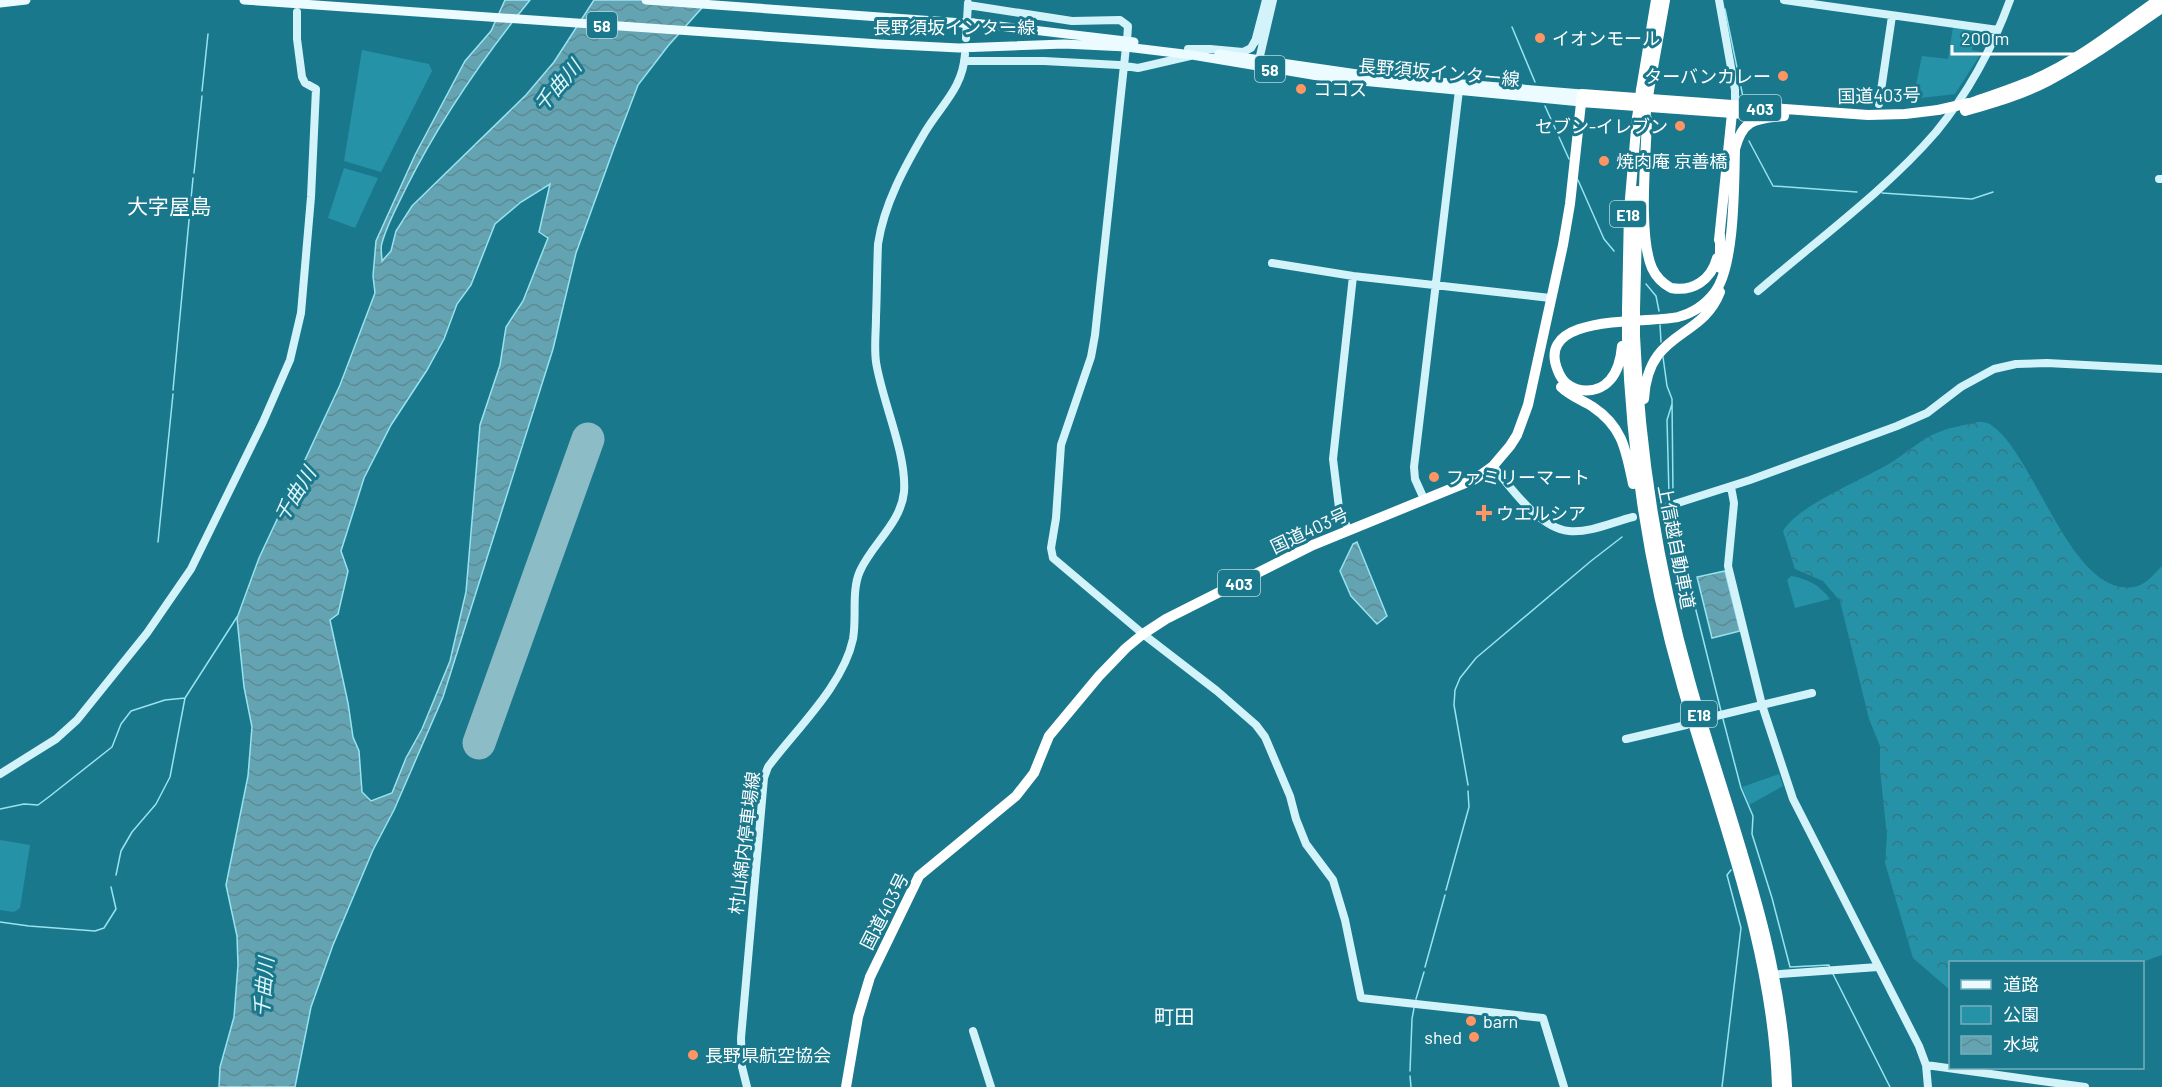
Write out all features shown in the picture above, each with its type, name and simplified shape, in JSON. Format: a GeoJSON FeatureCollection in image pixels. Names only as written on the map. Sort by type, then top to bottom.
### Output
{"type":"FeatureCollection","features":[{"type":"Feature","properties":{"kind":"highway","name":"E18"},"geometry":{"type":"LineString","coordinates":[[1628,310],[1645,90],[1656,0]]}},
{"type":"Feature","properties":{"kind":"highway","name":"E18"},"geometry":{"type":"LineString","coordinates":[[1645,90],[1665,0]]}},
{"type":"Feature","properties":{"kind":"highway","name":"国道403号"},"geometry":{"type":"LineString","coordinates":[[1967,107],[2034,80],[2079,54],[2158,0]]}},
{"type":"Feature","properties":{"kind":"highway","name":"国道403号"},"geometry":{"type":"LineString","coordinates":[[846,1087],[858,1017],[870,977],[919,876],[1017,796],[1034,773],[1049,736],[1099,676],[1143,634],[1166,619],[1313,545],[1474,479],[1493,466],[1510,446],[1517,435],[1528,405],[1563,245],[1582,98],[1865,122],[1938,114],[2010,98],[2048,81],[2112,43],[2162,8]]}},
{"type":"Feature","properties":{"kind":"highway","name":"国道403号"},"geometry":{"type":"LineString","coordinates":[[1735,111],[1868,115],[1938,114]]}},
{"type":"Feature","properties":{"kind":"highway"},"geometry":{"type":"LineString","coordinates":[[1655,530],[1644,422],[1647,378],[1653,363],[1664,347],[1702,317],[1713,306],[1720,294],[1727,266],[1735,149],[1735,111]]}},
{"type":"Feature","properties":{"kind":"highway"},"geometry":{"type":"LineString","coordinates":[[1643,119],[1645,240],[1648,260],[1655,274],[1671,288],[1684,289],[1696,286],[1714,268],[1735,111]]}},
{"type":"Feature","properties":{"kind":"highway"},"geometry":{"type":"LineString","coordinates":[[1735,149],[1739,135],[1749,123],[1758,119],[1784,116]]}},
{"type":"Feature","properties":{"kind":"highway","name":"E18"},"geometry":{"type":"LineString","coordinates":[[1628,310],[1629,210],[1643,119]]}},
{"type":"Feature","properties":{"kind":"highway"},"geometry":{"type":"LineString","coordinates":[[1654,572],[1619,433],[1602,414],[1559,386],[1550,369],[1550,349],[1561,332],[1580,321],[1674,312],[1695,304],[1710,289],[1718,275],[1720,235]]}},
{"type":"Feature","properties":{"kind":"highway"},"geometry":{"type":"LineString","coordinates":[[1628,310],[1628,337],[1618,367],[1610,380],[1600,388],[1593,390],[1580,390],[1567,384],[1559,374],[1555,363],[1557,349],[1569,333],[1590,325],[1667,319],[1689,313],[1703,304],[1715,291],[1727,266]]}},
{"type":"Feature","properties":{"kind":"highway","name":"上信越自動車道"},"geometry":{"type":"LineString","coordinates":[[1628,337],[1635,451],[1654,572],[1679,674],[1756,940],[1772,1022],[1777,1087]]}},
{"type":"Feature","properties":{"kind":"highway","name":"上信越自動車道"},"geometry":{"type":"LineString","coordinates":[[1628,337],[1655,530],[1671,608],[1687,672],[1764,936],[1781,1020],[1787,1087]]}},
{"type":"Feature","properties":{"kind":"main road"},"geometry":{"type":"LineString","coordinates":[[0,3],[26,0]]}},
{"type":"Feature","properties":{"kind":"main road","name":"長野須坂インター線"},"geometry":{"type":"LineString","coordinates":[[244,0],[959,48],[1127,44]]}},
{"type":"Feature","properties":{"kind":"main road","name":"長野須坂インター線"},"geometry":{"type":"LineString","coordinates":[[646,0],[968,23],[1377,77],[1582,98]]}},
{"type":"Feature","properties":{"kind":"main road","name":"長野須坂インター線"},"geometry":{"type":"LineString","coordinates":[[1255,62],[1330,78],[1458,90],[1582,98]]}},
{"type":"Feature","properties":{"kind":"street"},"geometry":{"type":"LineString","coordinates":[[1255,62],[1256,39],[1266,0]]}},
{"type":"Feature","properties":{"kind":"street"},"geometry":{"type":"LineString","coordinates":[[1255,62],[1274,0]]}},
{"type":"Feature","properties":{"kind":"street"},"geometry":{"type":"LineString","coordinates":[[1719,0],[1735,90],[1735,111]]}},
{"type":"Feature","properties":{"kind":"street"},"geometry":{"type":"LineString","coordinates":[[1784,0],[1998,30]]}},
{"type":"Feature","properties":{"kind":"street"},"geometry":{"type":"LineString","coordinates":[[1758,291],[1882,186],[1925,143],[1968,87],[1998,30],[2010,0]]}},
{"type":"Feature","properties":{"kind":"street"},"geometry":{"type":"LineString","coordinates":[[966,38],[968,3],[1072,21],[1120,20],[1128,26],[1095,335],[1091,357],[1061,445],[1056,518],[1051,548],[1053,558],[1143,634],[1252,720],[1265,737],[1290,796],[1306,844],[1319,865],[1333,879],[1345,920],[1360,998],[1543,1018],[1564,1087]]}},
{"type":"Feature","properties":{"kind":"street"},"geometry":{"type":"LineString","coordinates":[[0,774],[49,744],[77,720],[161,614],[191,569],[216,521],[290,360],[300,313],[306,256],[316,89],[305,83],[302,77],[297,39],[297,12]]}},
{"type":"Feature","properties":{"kind":"street"},"geometry":{"type":"LineString","coordinates":[[1879,104],[1892,16]]}},
{"type":"Feature","properties":{"kind":"street"},"geometry":{"type":"LineString","coordinates":[[1124,67],[1144,68],[1190,52],[1210,49],[1243,52],[1251,48],[1256,39]]}},
{"type":"Feature","properties":{"kind":"street","name":"村山綿内停車場線"},"geometry":{"type":"LineString","coordinates":[[747,1087],[741,1054],[741,1038],[764,778],[768,767],[818,706],[846,661],[853,639],[858,576],[864,563],[892,522],[904,492],[898,449],[876,362],[877,254],[880,227],[895,189],[920,141],[957,86],[964,58],[1124,67]]}},
{"type":"Feature","properties":{"kind":"street"},"geometry":{"type":"LineString","coordinates":[[1425,499],[1415,479],[1414,467],[1458,90]]}},
{"type":"Feature","properties":{"kind":"street"},"geometry":{"type":"LineString","coordinates":[[1272,263],[1353,276],[1550,298]]}},
{"type":"Feature","properties":{"kind":"street"},"geometry":{"type":"LineString","coordinates":[[1348,530],[1339,508],[1334,459],[1353,276]]}},
{"type":"Feature","properties":{"kind":"street"},"geometry":{"type":"LineString","coordinates":[[1662,508],[1731,487],[1917,417],[1946,400],[1961,387],[1994,369],[2016,364],[2047,363],[2162,369]]}},
{"type":"Feature","properties":{"kind":"street"},"geometry":{"type":"LineString","coordinates":[[1493,466],[1528,506],[1544,521],[1557,528],[1570,531],[1588,530],[1633,517]]}},
{"type":"Feature","properties":{"kind":"street"},"geometry":{"type":"LineString","coordinates":[[1731,487],[1734,503],[1728,566],[1762,705],[1793,799],[1919,1046],[1926,1065],[1928,1087]]}},
{"type":"Feature","properties":{"kind":"street"},"geometry":{"type":"LineString","coordinates":[[1708,718],[1812,693]]}},
{"type":"Feature","properties":{"kind":"street"},"geometry":{"type":"LineString","coordinates":[[1626,739],[1686,725]]}},
{"type":"Feature","properties":{"kind":"street"},"geometry":{"type":"LineString","coordinates":[[1780,974],[1878,967]]}},
{"type":"Feature","properties":{"kind":"street"},"geometry":{"type":"LineString","coordinates":[[973,1031],[991,1087]]}},
{"type":"Feature","properties":{"kind":"street"},"geometry":{"type":"LineString","coordinates":[[1926,1065],[1949,1068]]}},
{"type":"Feature","properties":{"kind":"street"},"geometry":{"type":"LineString","coordinates":[[1955,1069],[2085,1087]]}},
{"type":"Feature","properties":{"kind":"green space"},"geometry":{"type":"Polygon","coordinates":[[[1953,27],[1974,30],[1972,50],[1982,52],[1955,94],[1913,99],[1922,56],[1948,59],[1953,27]]]}},
{"type":"Feature","properties":{"kind":"green space"},"geometry":{"type":"Polygon","coordinates":[[[362,50],[429,64],[432,71],[381,172],[344,161],[362,50]]]}},
{"type":"Feature","properties":{"kind":"green space"},"geometry":{"type":"Polygon","coordinates":[[[344,168],[378,178],[355,228],[328,218],[344,168]]]}},
{"type":"Feature","properties":{"kind":"green space"},"geometry":{"type":"Polygon","coordinates":[[[1985,422],[2008,441],[2074,551],[2094,573],[2115,585],[2138,586],[2162,566],[2162,955],[2144,961],[1949,961],[1949,989],[1913,958],[1885,863],[1887,836],[1880,770],[1880,746],[1869,719],[1840,601],[1823,581],[1795,569],[1783,531],[1803,511],[1944,430],[1985,422]]]}},
{"type":"Feature","properties":{"kind":"green space"},"geometry":{"type":"Polygon","coordinates":[[[1791,576],[1813,583],[1830,599],[1795,608],[1787,580],[1791,576]]]}},
{"type":"Feature","properties":{"kind":"green space"},"geometry":{"type":"Polygon","coordinates":[[[1779,774],[1783,786],[1749,805],[1742,787],[1779,774]]]}},
{"type":"Feature","properties":{"kind":"green space"},"geometry":{"type":"Polygon","coordinates":[[[0,840],[30,845],[20,908],[14,912],[0,910],[0,840]]]}},
{"type":"Feature","properties":{"kind":"water","name":"千曲川"},"geometry":{"type":"Polygon","coordinates":[[[505,0],[530,0],[479,67],[433,138],[387,229],[381,245],[382,261],[391,251],[396,231],[412,206],[526,95],[554,62],[594,0],[709,0],[668,46],[638,85],[614,148],[576,253],[553,349],[443,697],[394,810],[373,850],[333,945],[311,1007],[295,1087],[219,1087],[220,1067],[234,1017],[238,965],[237,936],[226,885],[248,776],[252,727],[244,687],[237,618],[259,558],[340,385],[375,293],[373,276],[376,241],[415,155],[465,61],[491,31],[505,0]],[[550,184],[521,202],[495,224],[471,285],[457,304],[444,339],[391,425],[364,478],[341,551],[348,571],[338,614],[330,620],[353,737],[359,751],[362,792],[371,801],[392,793],[450,661],[466,592],[480,425],[500,365],[506,327],[523,301],[548,238],[539,232],[550,184]]]}},
{"type":"Feature","properties":{"kind":"water"},"geometry":{"type":"Polygon","coordinates":[[[1357,542],[1387,616],[1377,624],[1351,596],[1340,571],[1353,544],[1357,542]]]}},
{"type":"Feature","properties":{"kind":"water"},"geometry":{"type":"Polygon","coordinates":[[[1725,571],[1740,631],[1712,638],[1697,577],[1725,571]]]}},
{"type":"Feature","properties":{"kind":"waterway"},"geometry":{"type":"LineString","coordinates":[[1725,9],[1743,97]]}},
{"type":"Feature","properties":{"kind":"waterway"},"geometry":{"type":"LineString","coordinates":[[1512,27],[1535,82]]}},
{"type":"Feature","properties":{"kind":"waterway"},"geometry":{"type":"LineString","coordinates":[[202,91],[208,34]]}},
{"type":"Feature","properties":{"kind":"waterway"},"geometry":{"type":"LineString","coordinates":[[194,173],[202,96]]}},
{"type":"Feature","properties":{"kind":"waterway"},"geometry":{"type":"LineString","coordinates":[[1545,106],[1569,159]]}},
{"type":"Feature","properties":{"kind":"waterway"},"geometry":{"type":"LineString","coordinates":[[1749,141],[1773,186],[1857,192]]}},
{"type":"Feature","properties":{"kind":"waterway"},"geometry":{"type":"LineString","coordinates":[[173,390],[193,178]]}},
{"type":"Feature","properties":{"kind":"waterway"},"geometry":{"type":"LineString","coordinates":[[1578,180],[1604,239],[1614,251]]}},
{"type":"Feature","properties":{"kind":"waterway"},"geometry":{"type":"LineString","coordinates":[[1882,193],[1972,199],[1993,192]]}},
{"type":"Feature","properties":{"kind":"waterway"},"geometry":{"type":"LineString","coordinates":[[1646,284],[1656,296],[1659,311]]}},
{"type":"Feature","properties":{"kind":"waterway"},"geometry":{"type":"LineString","coordinates":[[1660,325],[1661,342]]}},
{"type":"Feature","properties":{"kind":"waterway"},"geometry":{"type":"LineString","coordinates":[[1663,357],[1667,386],[1672,399],[1673,495]]}},
{"type":"Feature","properties":{"kind":"waterway"},"geometry":{"type":"LineString","coordinates":[[158,542],[173,394]]}},
{"type":"Feature","properties":{"kind":"waterway"},"geometry":{"type":"LineString","coordinates":[[1669,495],[1667,420],[1672,404]]}},
{"type":"Feature","properties":{"kind":"waterway"},"geometry":{"type":"LineString","coordinates":[[1673,511],[1721,711]]}},
{"type":"Feature","properties":{"kind":"waterway"},"geometry":{"type":"LineString","coordinates":[[1468,785],[1454,705],[1455,690],[1460,678],[1476,658],[1622,537]]}},
{"type":"Feature","properties":{"kind":"waterway"},"geometry":{"type":"LineString","coordinates":[[0,809],[24,804],[38,805],[112,747],[121,724],[131,711],[165,700],[185,698],[237,617]]}},
{"type":"Feature","properties":{"kind":"waterway"},"geometry":{"type":"LineString","coordinates":[[116,875],[121,851],[132,832],[156,804],[170,777],[185,698]]}},
{"type":"Feature","properties":{"kind":"waterway"},"geometry":{"type":"LineString","coordinates":[[1723,719],[1741,788],[1753,816],[1752,834],[1790,967],[1829,965],[1830,968]]}},
{"type":"Feature","properties":{"kind":"waterway"},"geometry":{"type":"LineString","coordinates":[[1446,890],[1469,807],[1468,791]]}},
{"type":"Feature","properties":{"kind":"waterway"},"geometry":{"type":"LineString","coordinates":[[1722,1087],[1741,928],[1727,875],[1731,870]]}},
{"type":"Feature","properties":{"kind":"waterway"},"geometry":{"type":"LineString","coordinates":[[0,922],[95,931],[104,928],[116,909],[111,887]]}},
{"type":"Feature","properties":{"kind":"waterway"},"geometry":{"type":"LineString","coordinates":[[1425,967],[1445,895]]}},
{"type":"Feature","properties":{"kind":"waterway"},"geometry":{"type":"LineString","coordinates":[[1416,999],[1424,972]]}},
{"type":"Feature","properties":{"kind":"waterway"},"geometry":{"type":"LineString","coordinates":[[1832,972],[1890,1087]]}},
{"type":"Feature","properties":{"kind":"waterway"},"geometry":{"type":"LineString","coordinates":[[1410,1071],[1414,1008]]}},
{"type":"Feature","properties":{"kind":"waterway"},"geometry":{"type":"LineString","coordinates":[[1410,1076],[1411,1087]]}},
{"type":"Feature","properties":{"kind":"runway"},"geometry":{"type":"LineString","coordinates":[[479,743],[588,439]]}},
{"type":"Feature","properties":{"kind":"place","name":"イオンモール"},"geometry":{"type":"Point","coordinates":[1540,38]}},
{"type":"Feature","properties":{"kind":"place","name":"ターバンカレー"},"geometry":{"type":"Point","coordinates":[1783,76]}},
{"type":"Feature","properties":{"kind":"place","name":"ココス"},"geometry":{"type":"Point","coordinates":[1301,89]}},
{"type":"Feature","properties":{"kind":"place","name":"セブン-イレブン"},"geometry":{"type":"Point","coordinates":[1680,126]}},
{"type":"Feature","properties":{"kind":"place","name":"焼肉庵 京善橋"},"geometry":{"type":"Point","coordinates":[1604,161]}},
{"type":"Feature","properties":{"kind":"place","name":"ファミリーマート"},"geometry":{"type":"Point","coordinates":[1434,477]}},
{"type":"Feature","properties":{"kind":"place","name":"ウエルシア"},"geometry":{"type":"Point","coordinates":[1484,513]}},
{"type":"Feature","properties":{"kind":"place","name":"barn"},"geometry":{"type":"Point","coordinates":[1471,1021]}},
{"type":"Feature","properties":{"kind":"place","name":"shed"},"geometry":{"type":"Point","coordinates":[1474,1037]}},
{"type":"Feature","properties":{"kind":"place","name":"長野県航空協会"},"geometry":{"type":"Point","coordinates":[693,1055]}},
{"type":"Feature","properties":{"kind":"district","name":"大字屋島"},"geometry":{"type":"Point","coordinates":[169,205]}},
{"type":"Feature","properties":{"kind":"district","name":"町田"},"geometry":{"type":"Point","coordinates":[1174,1016]}}]}
